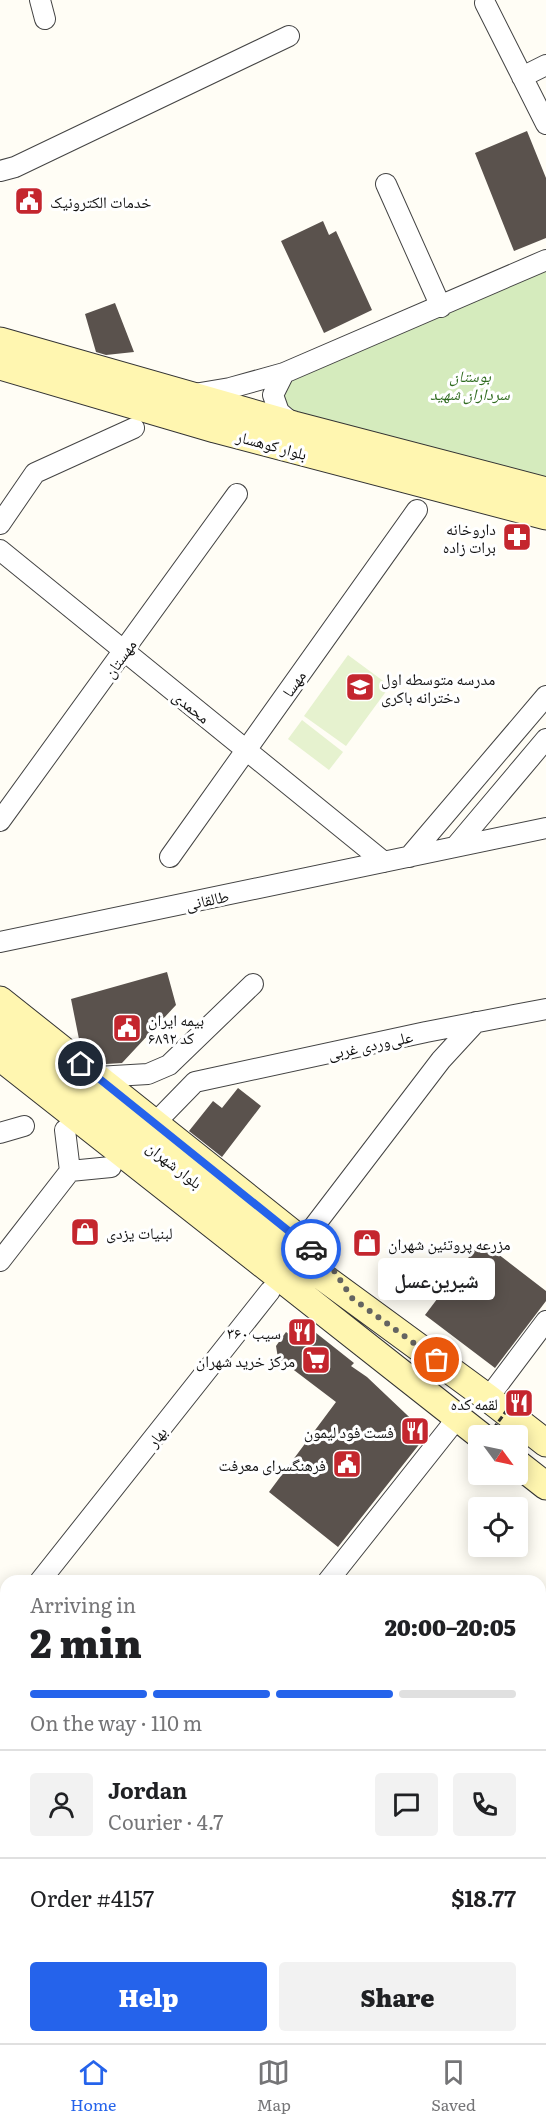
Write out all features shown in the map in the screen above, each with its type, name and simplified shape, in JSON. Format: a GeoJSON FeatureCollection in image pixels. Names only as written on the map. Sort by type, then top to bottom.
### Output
{"type":"FeatureCollection","features":[{"type":"Feature","properties":{"kind":"main road","name":"بلوار کوهسار"},"geometry":{"type":"LineString","coordinates":[[0,341],[294,425],[546,491]]}},
{"type":"Feature","properties":{"kind":"main road","name":"بلوار کوهسار"},"geometry":{"type":"LineString","coordinates":[[0,366],[215,429],[546,516]]}},
{"type":"Feature","properties":{"kind":"main road","name":"بلوار شهران"},"geometry":{"type":"LineString","coordinates":[[0,1000],[331,1266],[352,1298]]}},
{"type":"Feature","properties":{"kind":"main road","name":"بلوار شهران"},"geometry":{"type":"LineString","coordinates":[[0,1028],[256,1228],[546,1443]]}},
{"type":"Feature","properties":{"kind":"main road","name":"بلوار شهران"},"geometry":{"type":"LineString","coordinates":[[0,1057],[468,1425]]}},
{"type":"Feature","properties":{"kind":"main road","name":"بلوار شهران"},"geometry":{"type":"LineString","coordinates":[[0,1078],[270,1291],[333,1318]]}},
{"type":"Feature","properties":{"kind":"main road"},"geometry":{"type":"LineString","coordinates":[[528,1472],[546,1486]]}},
{"type":"Feature","properties":{"kind":"street"},"geometry":{"type":"LineString","coordinates":[[40,0],[45,19]]}},
{"type":"Feature","properties":{"kind":"street"},"geometry":{"type":"LineString","coordinates":[[486,3],[546,124]]}},
{"type":"Feature","properties":{"kind":"street"},"geometry":{"type":"LineString","coordinates":[[0,171],[15,167],[289,36]]}},
{"type":"Feature","properties":{"kind":"street"},"geometry":{"type":"LineString","coordinates":[[522,77],[546,65]]}},
{"type":"Feature","properties":{"kind":"street"},"geometry":{"type":"LineString","coordinates":[[386,184],[441,307]]}},
{"type":"Feature","properties":{"kind":"street"},"geometry":{"type":"LineString","coordinates":[[184,394],[230,388],[284,373],[546,260]]}},
{"type":"Feature","properties":{"kind":"street"},"geometry":{"type":"LineString","coordinates":[[284,373],[273,395],[275,405],[294,425]]}},
{"type":"Feature","properties":{"kind":"street"},"geometry":{"type":"LineString","coordinates":[[0,524],[35,473],[134,428]]}},
{"type":"Feature","properties":{"kind":"street","name":"مهستان"},"geometry":{"type":"LineString","coordinates":[[0,821],[237,494]]}},
{"type":"Feature","properties":{"kind":"street","name":"مهسا"},"geometry":{"type":"LineString","coordinates":[[170,857],[417,510]]}},
{"type":"Feature","properties":{"kind":"street","name":"محمدی"},"geometry":{"type":"LineString","coordinates":[[0,550],[384,862]]}},
{"type":"Feature","properties":{"kind":"street"},"geometry":{"type":"LineString","coordinates":[[409,857],[546,696]]}},
{"type":"Feature","properties":{"kind":"street"},"geometry":{"type":"LineString","coordinates":[[455,847],[546,740]]}},
{"type":"Feature","properties":{"kind":"street","name":"طالقانی"},"geometry":{"type":"LineString","coordinates":[[2,944],[546,828]]}},
{"type":"Feature","properties":{"kind":"street"},"geometry":{"type":"LineString","coordinates":[[97,1077],[148,1074],[169,1065],[253,984]]}},
{"type":"Feature","properties":{"kind":"street","name":"علی‌وردی غربی"},"geometry":{"type":"LineString","coordinates":[[195,1082],[426,1032],[546,1009]]}},
{"type":"Feature","properties":{"kind":"street"},"geometry":{"type":"LineString","coordinates":[[302,1242],[441,1060],[476,1022]]}},
{"type":"Feature","properties":{"kind":"street"},"geometry":{"type":"LineString","coordinates":[[426,1032],[441,1060]]}},
{"type":"Feature","properties":{"kind":"street"},"geometry":{"type":"LineString","coordinates":[[155,1123],[195,1082],[179,1055]]}},
{"type":"Feature","properties":{"kind":"street"},"geometry":{"type":"LineString","coordinates":[[0,1133],[24,1126]]}},
{"type":"Feature","properties":{"kind":"street"},"geometry":{"type":"LineString","coordinates":[[0,1261],[69,1165],[65,1130]]}},
{"type":"Feature","properties":{"kind":"street"},"geometry":{"type":"LineString","coordinates":[[69,1165],[111,1167]]}},
{"type":"Feature","properties":{"kind":"street","name":"بهار"},"geometry":{"type":"LineString","coordinates":[[45,1575],[270,1291]]}},
{"type":"Feature","properties":{"kind":"street"},"geometry":{"type":"LineString","coordinates":[[488,1398],[546,1321]]}},
{"type":"Feature","properties":{"kind":"street"},"geometry":{"type":"LineString","coordinates":[[333,1575],[458,1417]]}},
{"type":"Feature","properties":{"kind":"path"},"geometry":{"type":"LineString","coordinates":[[496,1425],[521,1391]]}},
{"type":"Feature","properties":{"kind":"green space","name":"بوستان سرداران شهید"},"geometry":{"type":"Polygon","coordinates":[[[546,271],[546,479],[284,409],[281,392],[287,383],[546,271]]]}},
{"type":"Feature","properties":{"kind":"green space"},"geometry":{"type":"Polygon","coordinates":[[[348,655],[390,686],[346,746],[304,716],[348,655]]]}},
{"type":"Feature","properties":{"kind":"green space"},"geometry":{"type":"Polygon","coordinates":[[[302,720],[343,752],[329,770],[288,739],[302,720]]]}},
{"type":"Feature","properties":{"kind":"building"},"geometry":{"type":"Polygon","coordinates":[[[527,131],[546,178],[546,238],[514,251],[475,153],[527,131]]]}},
{"type":"Feature","properties":{"kind":"building"},"geometry":{"type":"Polygon","coordinates":[[[323,221],[329,235],[336,231],[372,310],[324,333],[281,241],[323,221]]]}},
{"type":"Feature","properties":{"kind":"building"},"geometry":{"type":"Polygon","coordinates":[[[115,303],[134,352],[106,355],[96,352],[85,314],[115,303]]]}},
{"type":"Feature","properties":{"kind":"building"},"geometry":{"type":"Polygon","coordinates":[[[167,972],[176,1005],[122,1063],[106,1064],[80,1044],[71,999],[167,972]]]}},
{"type":"Feature","properties":{"kind":"building"},"geometry":{"type":"Polygon","coordinates":[[[238,1088],[261,1106],[222,1157],[189,1131],[213,1101],[222,1108],[238,1088]]]}},
{"type":"Feature","properties":{"kind":"building"},"geometry":{"type":"Polygon","coordinates":[[[481,1241],[546,1291],[546,1301],[495,1368],[425,1315],[481,1241]]]}},
{"type":"Feature","properties":{"kind":"building","name":"فرهنگسرای معرفت"},"geometry":{"type":"Polygon","coordinates":[[[301,1321],[354,1363],[351,1366],[367,1377],[425,1432],[425,1437],[338,1547],[269,1492],[336,1402],[278,1358],[276,1346],[286,1332],[290,1335],[301,1321]]]}},
{"type":"Feature","properties":{"kind":"way so far"},"geometry":{"type":"LineString","coordinates":[[311,1249],[331,1266],[352,1298],[437,1360]]}},
{"type":"Feature","properties":{"kind":"place","name":"خدمات الکترونیک"},"geometry":{"type":"Point","coordinates":[29,201]}},
{"type":"Feature","properties":{"kind":"place","name":"داروخانه برات زاده"},"geometry":{"type":"Point","coordinates":[517,537]}},
{"type":"Feature","properties":{"kind":"place","name":"مدرسه متوسطه اول دخترانه باکری"},"geometry":{"type":"Point","coordinates":[360,687]}},
{"type":"Feature","properties":{"kind":"place","name":"بیمه ایران کد ۶۸۹۲"},"geometry":{"type":"Point","coordinates":[127,1028]}},
{"type":"Feature","properties":{"kind":"place","name":"لبنیات یزدی"},"geometry":{"type":"Point","coordinates":[85,1232]}},
{"type":"Feature","properties":{"kind":"place","name":"مزرعه پروتئین شهران"},"geometry":{"type":"Point","coordinates":[367,1243]}},
{"type":"Feature","properties":{"kind":"place","name":"سیب ۳۶۰"},"geometry":{"type":"Point","coordinates":[302,1332]}},
{"type":"Feature","properties":{"kind":"place","name":"مرکز خرید شهران"},"geometry":{"type":"Point","coordinates":[316,1360]}},
{"type":"Feature","properties":{"kind":"place","name":"شیرین‌عسل"},"geometry":{"type":"Point","coordinates":[437,1360]}},
{"type":"Feature","properties":{"kind":"place","name":"لقمه کده"},"geometry":{"type":"Point","coordinates":[519,1403]}},
{"type":"Feature","properties":{"kind":"place","name":"فست فود لیمون"},"geometry":{"type":"Point","coordinates":[415,1431]}},
{"type":"Feature","properties":{"kind":"place","name":"فرهنگسرای معرفت"},"geometry":{"type":"Point","coordinates":[347,1464]}},
{"type":"Feature","properties":{"kind":"route"},"geometry":{"type":"LineString","coordinates":[[81,1064],[311,1249]]}}]}
